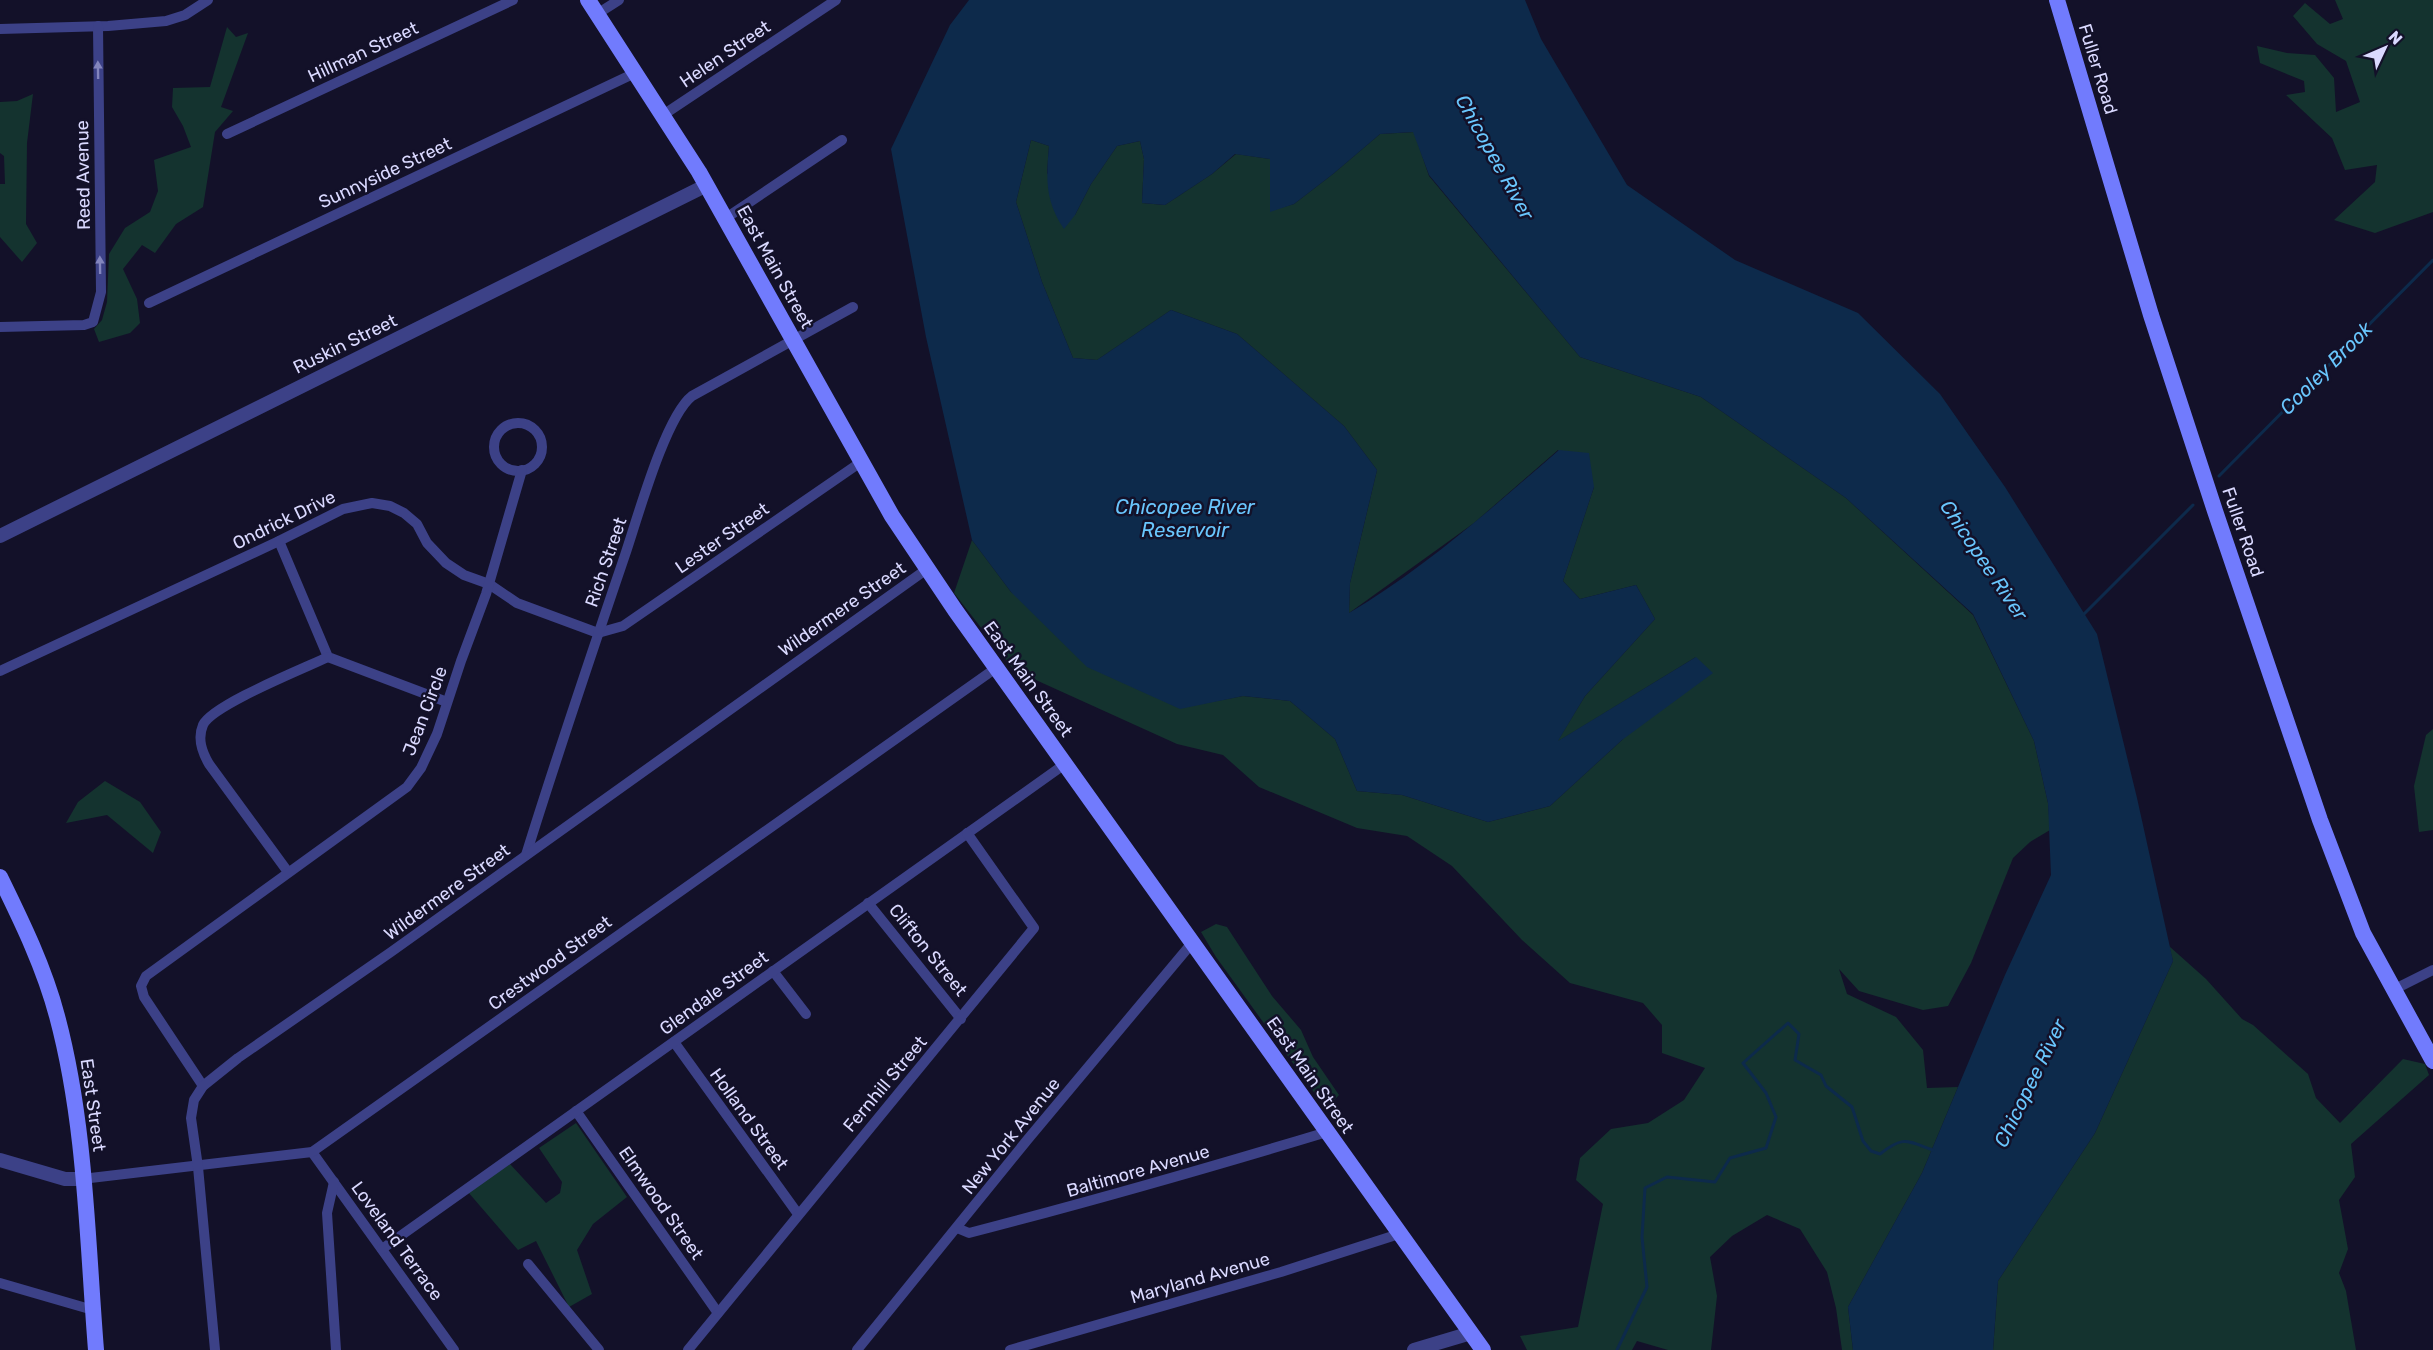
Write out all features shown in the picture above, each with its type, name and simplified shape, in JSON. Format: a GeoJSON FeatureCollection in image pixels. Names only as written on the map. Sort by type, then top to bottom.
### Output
{"type":"FeatureCollection","features":[{"type":"Feature","properties":{"kind":"main road","name":"Fuller Road"},"geometry":{"type":"LineString","coordinates":[[2058,0],[2151,315],[2320,820],[2363,933],[2433,1061]]}},
{"type":"Feature","properties":{"kind":"main road","name":"East Main Street"},"geometry":{"type":"LineString","coordinates":[[593,7],[707,185],[861,462],[892,516],[927,569],[1483,1350]]}},
{"type":"Feature","properties":{"kind":"main road","name":"East Street"},"geometry":{"type":"LineString","coordinates":[[0,877],[38,959],[56,1014],[76,1107],[96,1350]]}},
{"type":"Feature","properties":{"kind":"street"},"geometry":{"type":"LineString","coordinates":[[0,29],[166,21],[185,15],[208,0]]}},
{"type":"Feature","properties":{"kind":"street","name":"Hillman Street"},"geometry":{"type":"LineString","coordinates":[[227,135],[513,0]]}},
{"type":"Feature","properties":{"kind":"street"},"geometry":{"type":"LineString","coordinates":[[593,7],[619,0]]}},
{"type":"Feature","properties":{"kind":"street","name":"Helen Street"},"geometry":{"type":"LineString","coordinates":[[663,115],[836,0]]}},
{"type":"Feature","properties":{"kind":"street","name":"Reed Avenue"},"geometry":{"type":"LineString","coordinates":[[0,327],[84,325],[93,322],[101,292],[98,26]]}},
{"type":"Feature","properties":{"kind":"street","name":"Sunnyside Street"},"geometry":{"type":"LineString","coordinates":[[149,303],[635,72]]}},
{"type":"Feature","properties":{"kind":"street"},"geometry":{"type":"LineString","coordinates":[[726,218],[842,140]]}},
{"type":"Feature","properties":{"kind":"street","name":"Ruskin Street"},"geometry":{"type":"LineString","coordinates":[[0,536],[707,185]]}},
{"type":"Feature","properties":{"kind":"street","name":"Rich Street"},"geometry":{"type":"LineString","coordinates":[[526,855],[598,633],[653,474],[679,408],[692,396],[853,307]]}},
{"type":"Feature","properties":{"kind":"street","name":"Jean Circle"},"geometry":{"type":"LineString","coordinates":[[515,423],[526,425],[534,430],[541,444],[538,459],[532,466],[522,470],[511,470],[504,466],[496,458],[494,450],[495,439],[499,432],[515,423]]}},
{"type":"Feature","properties":{"kind":"street","name":"Lester Street"},"geometry":{"type":"LineString","coordinates":[[598,633],[622,627],[861,462]]}},
{"type":"Feature","properties":{"kind":"street","name":"Jean Circle"},"geometry":{"type":"LineString","coordinates":[[203,1086],[144,997],[141,986],[146,976],[153,968],[407,787],[421,768],[437,734],[489,584],[522,470]]}},
{"type":"Feature","properties":{"kind":"street","name":"Ondrick Drive"},"geometry":{"type":"LineString","coordinates":[[0,671],[343,509],[372,503],[390,506],[411,518],[427,543],[446,564],[464,575],[489,584],[517,603],[598,633]]}},
{"type":"Feature","properties":{"kind":"street"},"geometry":{"type":"LineString","coordinates":[[279,541],[328,657]]}},
{"type":"Feature","properties":{"kind":"street","name":"Wildermere Street"},"geometry":{"type":"LineString","coordinates":[[215,1350],[198,1167],[191,1118],[194,1100],[203,1086],[238,1058],[927,569]]}},
{"type":"Feature","properties":{"kind":"street"},"geometry":{"type":"LineString","coordinates":[[288,872],[209,764],[202,751],[200,737],[204,723],[212,714],[328,657],[447,702]]}},
{"type":"Feature","properties":{"kind":"street","name":"Crestwood Street"},"geometry":{"type":"LineString","coordinates":[[82,1179],[312,1152],[996,668]]}},
{"type":"Feature","properties":{"kind":"street","name":"Glendale Street"},"geometry":{"type":"LineString","coordinates":[[382,1248],[1065,764]]}},
{"type":"Feature","properties":{"kind":"street","name":"Fernhill Street"},"geometry":{"type":"LineString","coordinates":[[688,1350],[1034,928],[968,833]]}},
{"type":"Feature","properties":{"kind":"street","name":"Clifton Street"},"geometry":{"type":"LineString","coordinates":[[868,903],[961,1019]]}},
{"type":"Feature","properties":{"kind":"street","name":"New York Avenue"},"geometry":{"type":"LineString","coordinates":[[857,1350],[1028,1139],[1192,943]]}},
{"type":"Feature","properties":{"kind":"street"},"geometry":{"type":"LineString","coordinates":[[2393,990],[2433,970]]}},
{"type":"Feature","properties":{"kind":"street"},"geometry":{"type":"LineString","coordinates":[[773,971],[806,1014]]}},
{"type":"Feature","properties":{"kind":"street","name":"Holland Street"},"geometry":{"type":"LineString","coordinates":[[674,1042],[798,1214]]}},
{"type":"Feature","properties":{"kind":"street","name":"Elmwood Street"},"geometry":{"type":"LineString","coordinates":[[576,1112],[718,1313]]}},
{"type":"Feature","properties":{"kind":"street","name":"Baltimore Avenue"},"geometry":{"type":"LineString","coordinates":[[957,1228],[969,1233],[1195,1172],[1327,1132]]}},
{"type":"Feature","properties":{"kind":"street","name":"Loveland Terrace"},"geometry":{"type":"LineString","coordinates":[[312,1152],[454,1350]]}},
{"type":"Feature","properties":{"kind":"street"},"geometry":{"type":"LineString","coordinates":[[0,1160],[65,1179],[82,1179]]}},
{"type":"Feature","properties":{"kind":"street"},"geometry":{"type":"LineString","coordinates":[[334,1182],[327,1213],[336,1350]]}},
{"type":"Feature","properties":{"kind":"street","name":"Maryland Avenue"},"geometry":{"type":"LineString","coordinates":[[1010,1350],[1281,1272],[1399,1234]]}},
{"type":"Feature","properties":{"kind":"street"},"geometry":{"type":"LineString","coordinates":[[528,1264],[599,1350]]}},
{"type":"Feature","properties":{"kind":"street"},"geometry":{"type":"LineString","coordinates":[[0,1283],[93,1310]]}},
{"type":"Feature","properties":{"kind":"street"},"geometry":{"type":"LineString","coordinates":[[1414,1350],[1471,1333]]}},
{"type":"Feature","properties":{"kind":"green space"},"geometry":{"type":"Polygon","coordinates":[[[2335,0],[2433,0],[2433,212],[2375,233],[2334,220],[2375,182],[2377,165],[2345,170],[2332,138],[2286,95],[2305,92],[2304,81],[2260,63],[2257,46],[2287,53],[2315,55],[2334,78],[2336,112],[2360,102],[2346,61],[2317,44],[2293,16],[2305,3],[2330,24],[2343,19],[2335,0]]]}},
{"type":"Feature","properties":{"kind":"green space"},"geometry":{"type":"Polygon","coordinates":[[[227,27],[236,37],[248,33],[221,107],[233,111],[215,132],[203,207],[176,224],[155,253],[142,245],[123,269],[137,299],[140,323],[130,333],[99,342],[94,329],[102,320],[107,302],[109,254],[125,228],[150,212],[158,191],[154,160],[191,147],[172,107],[173,88],[210,87],[227,27]]]}},
{"type":"Feature","properties":{"kind":"green space"},"geometry":{"type":"Polygon","coordinates":[[[33,94],[27,143],[26,224],[37,243],[22,262],[0,237],[0,184],[5,184],[4,156],[0,153],[0,102],[17,101],[33,94]]]}},
{"type":"Feature","properties":{"kind":"green space"},"geometry":{"type":"Polygon","coordinates":[[[1414,132],[1429,176],[1580,357],[1701,397],[1846,498],[1973,615],[2034,741],[2048,803],[2050,830],[2030,842],[2013,858],[1971,963],[1948,1006],[1923,1010],[1859,991],[1839,969],[1847,994],[1896,1017],[1923,1050],[1927,1088],[1958,1087],[1922,1173],[1848,1307],[1853,1350],[1842,1350],[1836,1308],[1827,1272],[1800,1229],[1767,1215],[1732,1236],[1710,1257],[1717,1296],[1711,1350],[1668,1350],[1637,1341],[1632,1350],[1527,1350],[1520,1336],[1578,1327],[1603,1204],[1576,1180],[1580,1158],[1611,1129],[1648,1123],[1684,1100],[1705,1068],[1662,1053],[1662,1025],[1643,1003],[1570,983],[1522,940],[1452,866],[1407,836],[1357,828],[1259,787],[1223,755],[1177,744],[1014,670],[954,593],[972,540],[1011,592],[1180,708],[1243,696],[1290,701],[1335,739],[1357,791],[1402,795],[1488,822],[1550,806],[1622,740],[1696,657],[1557,742],[1585,696],[1655,619],[1636,585],[1580,599],[1563,581],[1594,487],[1558,450],[1474,523],[1349,613],[1350,583],[1377,470],[1344,426],[1237,334],[1171,310],[1097,360],[1073,358],[1042,282],[1016,202],[1031,140],[1049,146],[1047,173],[1075,215],[1091,184],[1117,146],[1140,141],[1144,159],[1142,203],[1165,205],[1212,174],[1236,154],[1270,159],[1270,211],[1294,204],[1380,134],[1414,132]]]}},
{"type":"Feature","properties":{"kind":"green space"},"geometry":{"type":"Polygon","coordinates":[[[2433,729],[2433,830],[2419,832],[2414,786],[2426,735],[2433,729]]]}},
{"type":"Feature","properties":{"kind":"green space"},"geometry":{"type":"Polygon","coordinates":[[[105,781],[140,802],[161,832],[153,853],[107,815],[66,823],[78,802],[105,781]]]}},
{"type":"Feature","properties":{"kind":"green space"},"geometry":{"type":"Polygon","coordinates":[[[1216,924],[1227,927],[1272,996],[1301,1030],[1313,1057],[1339,1095],[1326,1109],[1216,957],[1201,932],[1216,924]]]}},
{"type":"Feature","properties":{"kind":"green space"},"geometry":{"type":"Polygon","coordinates":[[[2169,946],[2206,979],[2242,1019],[2253,1025],[2308,1074],[2316,1098],[2340,1123],[2403,1059],[2425,1064],[2429,1075],[2351,1144],[2355,1177],[2339,1200],[2348,1249],[2339,1273],[2346,1291],[2356,1350],[1993,1350],[1998,1281],[2095,1133],[2173,961],[2169,946]]]}},
{"type":"Feature","properties":{"kind":"green space"},"geometry":{"type":"Polygon","coordinates":[[[576,1123],[627,1197],[593,1224],[577,1250],[592,1294],[569,1307],[536,1241],[518,1250],[468,1192],[510,1164],[546,1203],[560,1193],[562,1182],[539,1148],[576,1123]]]}},
{"type":"Feature","properties":{"kind":"water","name":"Chicopee River Reservoir"},"geometry":{"type":"Polygon","coordinates":[[[969,0],[1525,0],[1541,39],[1627,185],[1735,260],[1858,313],[1940,394],[2005,487],[2097,634],[2137,798],[2173,961],[2095,1133],[1998,1281],[1993,1350],[1853,1350],[1848,1307],[1922,1173],[2005,975],[2051,875],[2048,803],[2034,741],[1973,614],[1846,498],[1701,397],[1580,357],[1429,175],[1413,132],[1380,134],[1294,204],[1270,212],[1270,159],[1235,154],[1212,174],[1165,205],[1142,203],[1144,159],[1140,141],[1117,146],[1064,229],[1053,209],[1048,189],[1049,146],[1031,140],[1016,202],[1042,282],[1073,358],[1097,360],[1171,310],[1237,334],[1344,426],[1377,470],[1350,583],[1349,613],[1431,557],[1559,450],[1589,453],[1594,487],[1563,581],[1580,599],[1636,585],[1655,619],[1585,696],[1558,741],[1696,657],[1713,673],[1622,740],[1550,806],[1488,822],[1402,795],[1357,791],[1335,739],[1290,701],[1243,696],[1180,709],[1087,667],[1011,592],[972,540],[926,337],[891,149],[950,25],[969,0]]]}},
{"type":"Feature","properties":{"kind":"waterway","name":"Cooley Brook"},"geometry":{"type":"LineString","coordinates":[[2219,476],[2433,260]]}},
{"type":"Feature","properties":{"kind":"waterway","name":"Cooley Brook"},"geometry":{"type":"LineString","coordinates":[[2082,616],[2193,505]]}},
{"type":"Feature","properties":{"kind":"waterway"},"geometry":{"type":"LineString","coordinates":[[1617,1350],[1647,1287],[1642,1237],[1645,1188],[1667,1177],[1715,1182],[1730,1158],[1766,1148],[1776,1117],[1766,1093],[1743,1063],[1788,1023],[1799,1034],[1795,1060],[1821,1075],[1826,1086],[1852,1107],[1863,1141],[1871,1151],[1880,1154],[1900,1142],[1917,1144],[1933,1150]]}},
{"type":"Feature","properties":{"kind":"water label","name":"Chicopee River"},"geometry":{"type":"Point","coordinates":[1495,157]}},
{"type":"Feature","properties":{"kind":"water label","name":"Chicopee River"},"geometry":{"type":"Point","coordinates":[1984,560]}},
{"type":"Feature","properties":{"kind":"water label","name":"Chicopee River"},"geometry":{"type":"Point","coordinates":[2030,1083]}}]}
